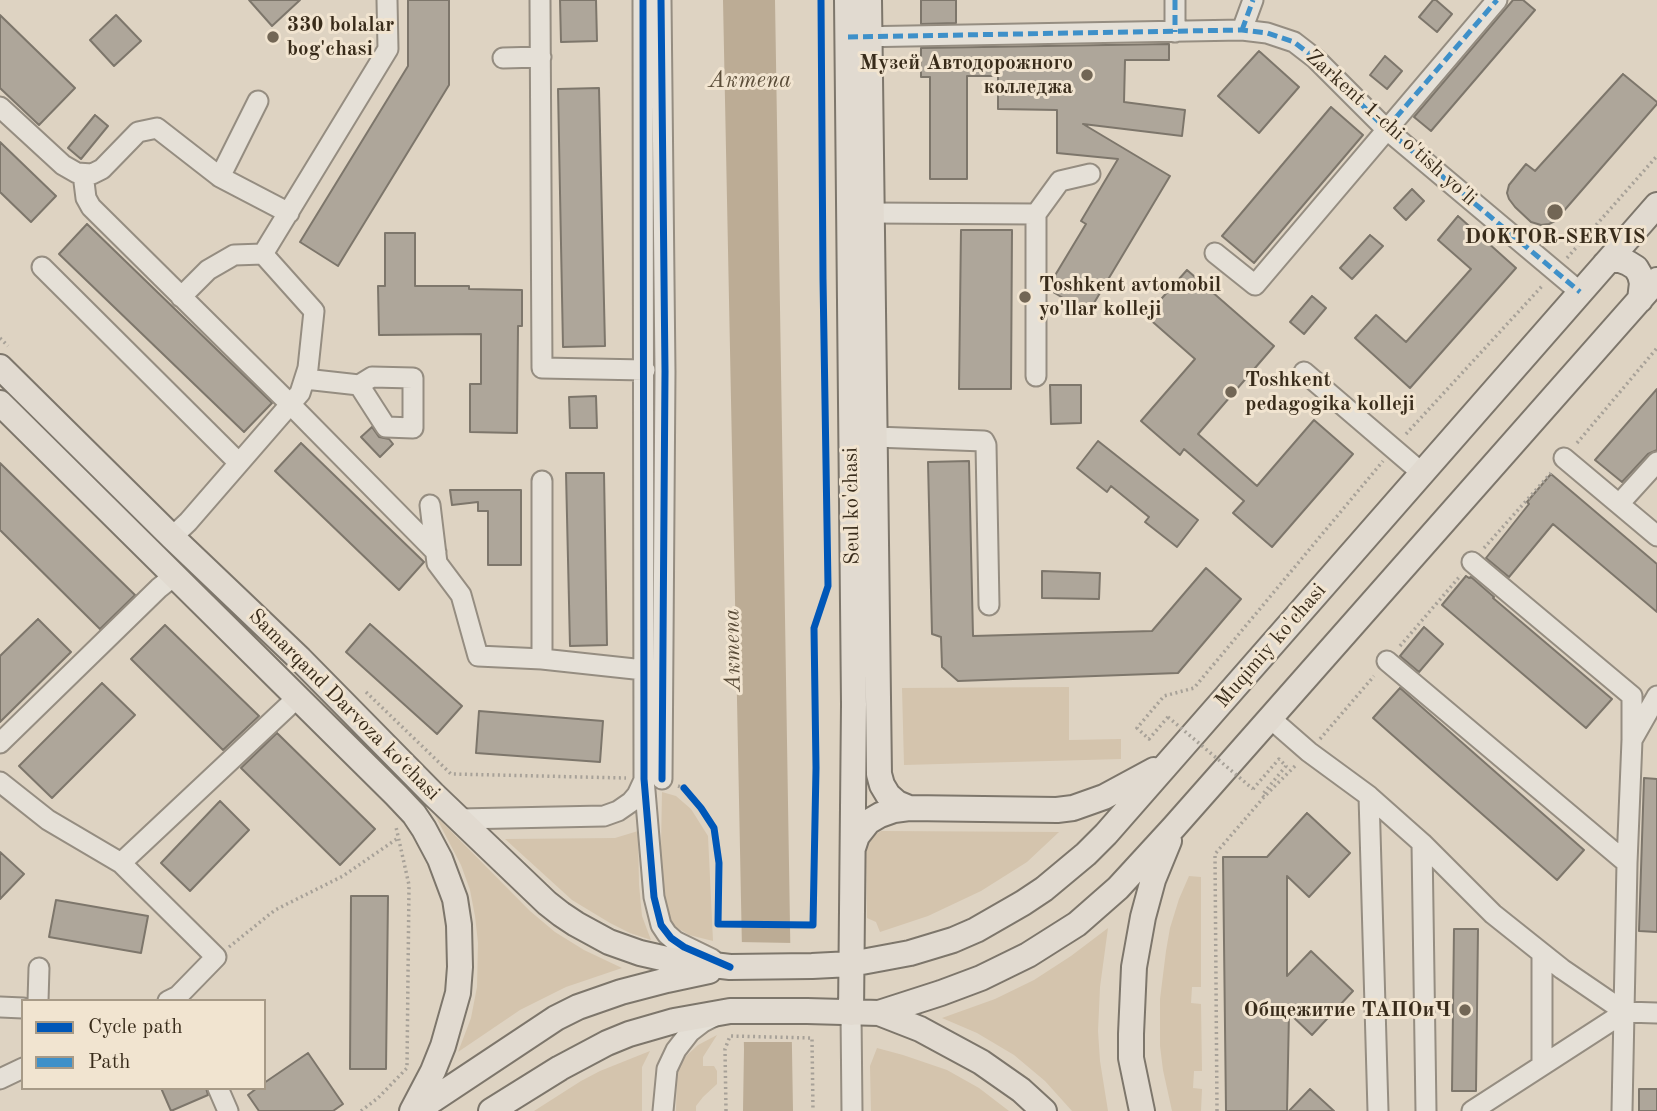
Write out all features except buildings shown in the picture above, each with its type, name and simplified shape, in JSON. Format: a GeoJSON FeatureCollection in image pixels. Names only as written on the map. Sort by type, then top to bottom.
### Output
{"type":"FeatureCollection","features":[{"type":"Feature","properties":{"kind":"main road","name":"Seul ko'chasi"},"geometry":{"type":"LineString","coordinates":[[847,0],[859,37]]}},
{"type":"Feature","properties":{"kind":"main road","name":"Seul ko'chasi"},"geometry":{"type":"LineString","coordinates":[[850,1013],[859,37],[869,0]]}},
{"type":"Feature","properties":{"kind":"main road"},"geometry":{"type":"LineString","coordinates":[[859,37],[872,213],[879,774],[888,795],[909,808]]}},
{"type":"Feature","properties":{"kind":"main road","name":"Muqimiy ko'chasi"},"geometry":{"type":"LineString","coordinates":[[730,967],[851,964],[910,953],[976,930],[1055,881],[1106,834],[1657,205]]}},
{"type":"Feature","properties":{"kind":"main road"},"geometry":{"type":"LineString","coordinates":[[1605,264],[1610,260],[1620,260],[1636,268],[1642,282],[1640,300]]}},
{"type":"Feature","properties":{"kind":"main road"},"geometry":{"type":"LineString","coordinates":[[491,1111],[560,1068],[629,1034],[730,1011],[879,1013],[965,985],[1028,955],[1077,924],[1118,888],[1174,827],[1657,280]]}},
{"type":"Feature","properties":{"kind":"main road","name":"Samarqand Darvoza koʻchasi"},"geometry":{"type":"LineString","coordinates":[[0,367],[547,903],[592,934],[624,948],[703,965],[730,967]]}},
{"type":"Feature","properties":{"kind":"main road","name":"Samarqand Darvoza koʻchasi"},"geometry":{"type":"LineString","coordinates":[[0,403],[414,814],[440,859],[455,899],[461,945],[458,993],[449,1027],[433,1071],[414,1111]]}},
{"type":"Feature","properties":{"kind":"main road"},"geometry":{"type":"LineString","coordinates":[[852,850],[859,832],[872,820],[889,812],[909,808],[1073,808],[1119,790],[1149,774],[1177,753]]}},
{"type":"Feature","properties":{"kind":"main road"},"geometry":{"type":"LineString","coordinates":[[1142,1111],[1131,1058],[1130,1034],[1137,940],[1153,880],[1174,827]]}},
{"type":"Feature","properties":{"kind":"main road"},"geometry":{"type":"LineString","coordinates":[[414,1111],[556,1018],[578,1007],[655,983],[730,967]]}},
{"type":"Feature","properties":{"kind":"main road"},"geometry":{"type":"LineString","coordinates":[[879,1013],[920,1029],[981,1062],[1021,1090],[1044,1111]]}},
{"type":"Feature","properties":{"kind":"street"},"geometry":{"type":"LineString","coordinates":[[263,254],[388,49],[387,0]]}},
{"type":"Feature","properties":{"kind":"street"},"geometry":{"type":"LineString","coordinates":[[540,0],[542,368],[645,370]]}},
{"type":"Feature","properties":{"kind":"street"},"geometry":{"type":"LineString","coordinates":[[459,819],[604,816],[631,802],[653,779],[644,670],[643,0]]}},
{"type":"Feature","properties":{"kind":"street"},"geometry":{"type":"LineString","coordinates":[[661,0],[664,357],[653,779],[654,897],[661,925],[674,941],[730,967]]}},
{"type":"Feature","properties":{"kind":"street"},"geometry":{"type":"LineString","coordinates":[[1175,0],[1175,32]]}},
{"type":"Feature","properties":{"kind":"street"},"geometry":{"type":"LineString","coordinates":[[1242,30],[1253,0]]}},
{"type":"Feature","properties":{"kind":"street"},"geometry":{"type":"LineString","coordinates":[[1216,253],[1255,285],[1497,0]]}},
{"type":"Feature","properties":{"kind":"street","name":"Zarkent 1-chi o'tish yo'li"},"geometry":{"type":"LineString","coordinates":[[859,37],[1242,30],[1267,33],[1294,42],[1316,59],[1386,129],[1580,292]]}},
{"type":"Feature","properties":{"kind":"street"},"geometry":{"type":"LineString","coordinates":[[503,58],[541,57]]}},
{"type":"Feature","properties":{"kind":"street"},"geometry":{"type":"LineString","coordinates":[[220,177],[258,101]]}},
{"type":"Feature","properties":{"kind":"street"},"geometry":{"type":"LineString","coordinates":[[0,107],[67,168],[83,174],[92,174],[102,169],[138,132],[157,128],[220,177],[289,213]]}},
{"type":"Feature","properties":{"kind":"street"},"geometry":{"type":"LineString","coordinates":[[83,174],[86,198],[91,207],[436,552]]}},
{"type":"Feature","properties":{"kind":"street"},"geometry":{"type":"LineString","coordinates":[[1036,376],[1036,214],[1060,181],[1090,174]]}},
{"type":"Feature","properties":{"kind":"street"},"geometry":{"type":"LineString","coordinates":[[872,213],[1036,214]]}},
{"type":"Feature","properties":{"kind":"street"},"geometry":{"type":"LineString","coordinates":[[181,297],[208,270],[234,255],[263,254]]}},
{"type":"Feature","properties":{"kind":"street"},"geometry":{"type":"LineString","coordinates":[[172,537],[300,393],[309,368],[314,311],[263,254]]}},
{"type":"Feature","properties":{"kind":"street"},"geometry":{"type":"LineString","coordinates":[[42,267],[239,463]]}},
{"type":"Feature","properties":{"kind":"street"},"geometry":{"type":"LineString","coordinates":[[1304,372],[1422,473]]}},
{"type":"Feature","properties":{"kind":"street"},"geometry":{"type":"LineString","coordinates":[[305,379],[359,385]]}},
{"type":"Feature","properties":{"kind":"street"},"geometry":{"type":"LineString","coordinates":[[875,438],[985,441],[989,605]]}},
{"type":"Feature","properties":{"kind":"street"},"geometry":{"type":"LineString","coordinates":[[1564,458],[1657,536]]}},
{"type":"Feature","properties":{"kind":"street"},"geometry":{"type":"LineString","coordinates":[[1619,504],[1657,462]]}},
{"type":"Feature","properties":{"kind":"street"},"geometry":{"type":"LineString","coordinates":[[542,481],[542,659]]}},
{"type":"Feature","properties":{"kind":"street"},"geometry":{"type":"LineString","coordinates":[[430,505],[437,563],[461,595],[478,656],[542,659],[644,670]]}},
{"type":"Feature","properties":{"kind":"street"},"geometry":{"type":"LineString","coordinates":[[1472,562],[1632,696],[1622,1111]]}},
{"type":"Feature","properties":{"kind":"street"},"geometry":{"type":"LineString","coordinates":[[0,743],[174,576]]}},
{"type":"Feature","properties":{"kind":"street"},"geometry":{"type":"LineString","coordinates":[[1387,661],[1627,863]]}},
{"type":"Feature","properties":{"kind":"street"},"geometry":{"type":"LineString","coordinates":[[1632,740],[1657,696]]}},
{"type":"Feature","properties":{"kind":"street"},"geometry":{"type":"LineString","coordinates":[[121,863],[298,697]]}},
{"type":"Feature","properties":{"kind":"street"},"geometry":{"type":"LineString","coordinates":[[1270,718],[1308,752],[1369,796],[1422,843],[1493,914],[1542,954],[1625,1012],[1657,1013]]}},
{"type":"Feature","properties":{"kind":"street"},"geometry":{"type":"LineString","coordinates":[[0,782],[48,820],[121,863],[216,957],[175,999]]}},
{"type":"Feature","properties":{"kind":"street"},"geometry":{"type":"LineString","coordinates":[[1369,796],[1378,1111]]}},
{"type":"Feature","properties":{"kind":"street"},"geometry":{"type":"LineString","coordinates":[[1422,843],[1426,1111]]}},
{"type":"Feature","properties":{"kind":"street"},"geometry":{"type":"LineString","coordinates":[[1542,954],[1542,1065]]}},
{"type":"Feature","properties":{"kind":"street"},"geometry":{"type":"LineString","coordinates":[[38,999],[39,968]]}},
{"type":"Feature","properties":{"kind":"street"},"geometry":{"type":"LineString","coordinates":[[0,1007],[21,1008]]}},
{"type":"Feature","properties":{"kind":"street"},"geometry":{"type":"LineString","coordinates":[[663,1111],[667,1069],[684,1038],[698,1025],[730,1011]]}},
{"type":"Feature","properties":{"kind":"street"},"geometry":{"type":"LineString","coordinates":[[1472,1111],[1625,1012]]}},
{"type":"Feature","properties":{"kind":"street"},"geometry":{"type":"LineString","coordinates":[[850,1013],[852,1111]]}},
{"type":"Feature","properties":{"kind":"street"},"geometry":{"type":"LineString","coordinates":[[0,1079],[21,1069]]}},
{"type":"Feature","properties":{"kind":"street"},"geometry":{"type":"LineString","coordinates":[[219,1090],[228,1111]]}},
{"type":"Feature","properties":{"kind":"path"},"geometry":{"type":"LineString","coordinates":[[451,774],[653,779],[684,788],[714,828],[719,863],[718,924],[813,925],[816,768],[814,628],[828,586],[821,0]]}},
{"type":"Feature","properties":{"kind":"path"},"geometry":{"type":"LineString","coordinates":[[1264,797],[1262,795],[1286,765],[1279,759],[1253,789],[1168,717],[1149,739],[1136,728],[1164,696],[1194,688],[1393,449],[1657,156]]}},
{"type":"Feature","properties":{"kind":"path"},"geometry":{"type":"LineString","coordinates":[[1217,1111],[1215,854],[1264,797],[1308,752]]}},
{"type":"Feature","properties":{"kind":"path"},"geometry":{"type":"LineString","coordinates":[[361,1111],[378,1098],[407,1068],[409,885],[396,827]]}},
{"type":"Feature","properties":{"kind":"path"},"geometry":{"type":"LineString","coordinates":[[216,957],[275,910],[343,876],[398,838]]}},
{"type":"Feature","properties":{"kind":"path"},"geometry":{"type":"LineString","coordinates":[[726,1111],[725,1049],[730,1037],[812,1038],[813,1111]]}},
{"type":"Feature","properties":{"kind":"shaded area"},"geometry":{"type":"Polygon","coordinates":[[[1069,687],[1069,740],[1121,739],[1121,759],[904,765],[902,688],[1069,687]]]}},
{"type":"Feature","properties":{"kind":"shaded area"},"geometry":{"type":"Polygon","coordinates":[[[662,792],[676,796],[691,809],[708,836],[713,941],[689,935],[669,923],[660,901],[662,792]]]}},
{"type":"Feature","properties":{"kind":"shaded area"},"geometry":{"type":"Polygon","coordinates":[[[435,815],[530,911],[555,932],[584,950],[622,968],[566,987],[520,1010],[458,1052],[471,1018],[477,987],[478,943],[470,890],[461,865],[435,815]]]}},
{"type":"Feature","properties":{"kind":"shaded area"},"geometry":{"type":"Polygon","coordinates":[[[638,831],[642,916],[651,940],[610,923],[572,900],[505,839],[615,838],[638,831]]]}},
{"type":"Feature","properties":{"kind":"shaded area"},"geometry":{"type":"Polygon","coordinates":[[[881,831],[1059,832],[1027,862],[981,891],[928,916],[880,932],[876,922],[867,918],[866,848],[871,837],[881,831]]]}},
{"type":"Feature","properties":{"kind":"shaded area"},"geometry":{"type":"Polygon","coordinates":[[[1189,876],[1201,877],[1201,987],[1192,987],[1191,1003],[1201,1004],[1202,1071],[1194,1071],[1193,1088],[1202,1089],[1201,1111],[1172,1111],[1160,1046],[1160,999],[1170,928],[1189,876]]]}},
{"type":"Feature","properties":{"kind":"shaded area"},"geometry":{"type":"Polygon","coordinates":[[[1108,928],[1100,987],[1098,1031],[1108,1111],[1072,1111],[1045,1081],[1014,1055],[977,1033],[942,1018],[995,999],[1034,980],[1108,928]]]}},
{"type":"Feature","properties":{"kind":"shaded area"},"geometry":{"type":"Polygon","coordinates":[[[717,1035],[703,1057],[703,1066],[714,1066],[717,1071],[717,1084],[696,1106],[696,1111],[676,1111],[677,1071],[685,1057],[698,1045],[717,1035]]]}},
{"type":"Feature","properties":{"kind":"shaded area"},"geometry":{"type":"Polygon","coordinates":[[[877,1048],[947,1070],[979,1088],[1009,1111],[871,1111],[870,1066],[877,1048]]]}},
{"type":"Feature","properties":{"kind":"shaded area"},"geometry":{"type":"Polygon","coordinates":[[[650,1051],[642,1067],[642,1111],[534,1111],[600,1071],[650,1051]]]}},
{"type":"Feature","properties":{"kind":"water","name":"Актепа"},"geometry":{"type":"Polygon","coordinates":[[[723,0],[775,0],[793,1111],[743,1111],[744,1049],[723,0]]]}},
{"type":"Feature","properties":{"kind":"pier"},"geometry":{"type":"Polygon","coordinates":[[[738,942],[793,943],[795,1042],[740,1042],[738,942]]]}},
{"type":"Feature","properties":{"kind":"marked path"},"geometry":{"type":"LineString","coordinates":[[1175,0],[1175,32]]}},
{"type":"Feature","properties":{"kind":"marked path"},"geometry":{"type":"LineString","coordinates":[[1242,30],[1253,0]]}},
{"type":"Feature","properties":{"kind":"marked path"},"geometry":{"type":"LineString","coordinates":[[1386,129],[1497,0]]}},
{"type":"Feature","properties":{"kind":"marked path"},"geometry":{"type":"LineString","coordinates":[[848,37],[1242,30],[1267,33],[1294,42],[1316,59],[1386,129],[1580,292]]}},
{"type":"Feature","properties":{"kind":"cycle path"},"geometry":{"type":"LineString","coordinates":[[643,0],[644,779],[654,897],[661,925],[671,938],[684,947],[730,967]]}},
{"type":"Feature","properties":{"kind":"cycle path"},"geometry":{"type":"LineString","coordinates":[[661,0],[665,371],[662,779]]}},
{"type":"Feature","properties":{"kind":"cycle path"},"geometry":{"type":"LineString","coordinates":[[684,788],[714,828],[719,863],[718,924],[813,925],[816,768],[814,628],[828,586],[821,0]]}},
{"type":"Feature","properties":{"kind":"place","name":"330 bolalar bog'chasi"},"geometry":{"type":"Point","coordinates":[273,37]}},
{"type":"Feature","properties":{"kind":"place","name":"Музей Автодорожного колледжа"},"geometry":{"type":"Point","coordinates":[1087,75]}},
{"type":"Feature","properties":{"kind":"place","name":"DOKTOR-SERVIS"},"geometry":{"type":"Point","coordinates":[1555,212]}},
{"type":"Feature","properties":{"kind":"place","name":"Toshkent avtomobil yo'llar kolleji"},"geometry":{"type":"Point","coordinates":[1025,297]}},
{"type":"Feature","properties":{"kind":"place","name":"Toshkent pedagogika kolleji"},"geometry":{"type":"Point","coordinates":[1231,392]}},
{"type":"Feature","properties":{"kind":"place","name":"Общежитие ТАПОиЧ"},"geometry":{"type":"Point","coordinates":[1465,1010]}}]}
